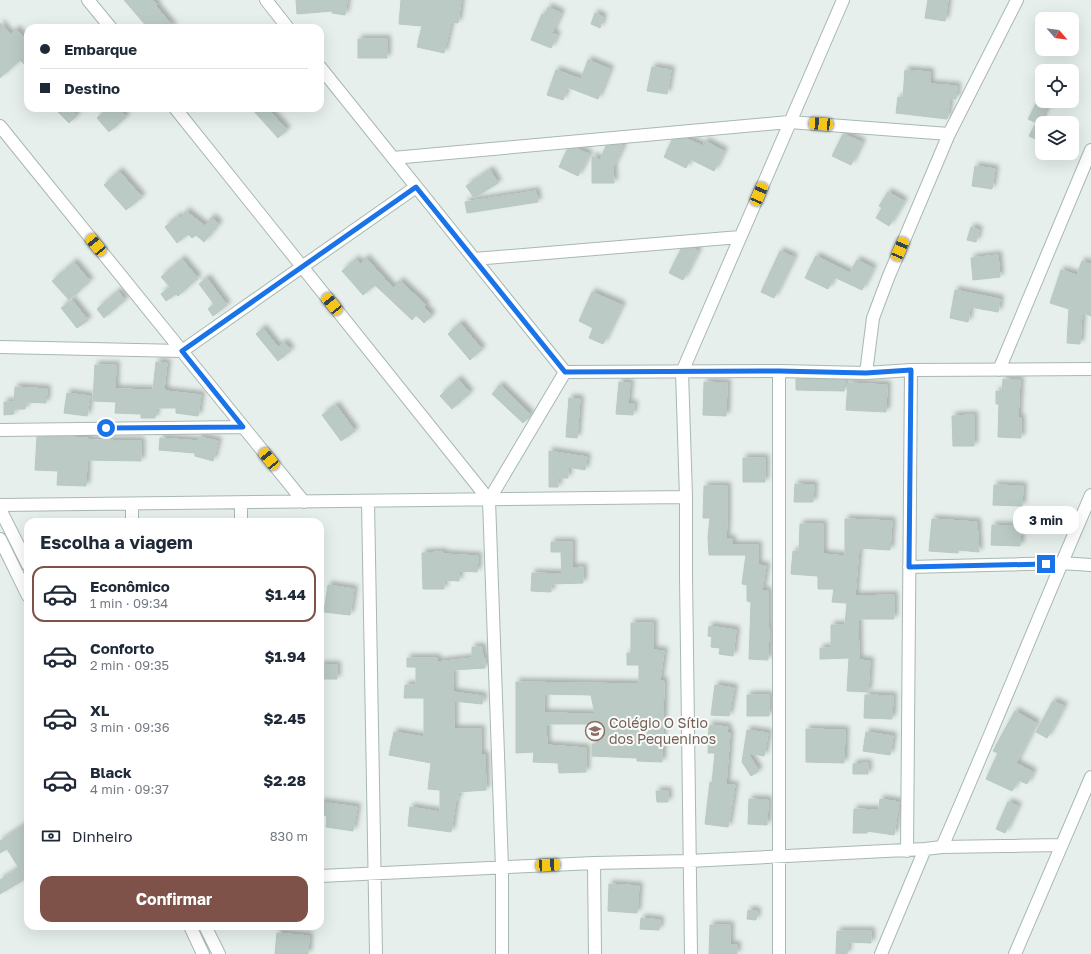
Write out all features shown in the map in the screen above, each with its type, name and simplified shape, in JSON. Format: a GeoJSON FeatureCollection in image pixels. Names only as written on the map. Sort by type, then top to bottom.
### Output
{"type":"FeatureCollection","features":[{"type":"Feature","properties":{"kind":"street"},"geometry":{"type":"LineString","coordinates":[[88,0],[107,24]]}},
{"type":"Feature","properties":{"kind":"street"},"geometry":{"type":"LineString","coordinates":[[266,0],[285,24]]}},
{"type":"Feature","properties":{"kind":"street"},"geometry":{"type":"LineString","coordinates":[[691,954],[686,498],[682,372],[843,0]]}},
{"type":"Feature","properties":{"kind":"street"},"geometry":{"type":"LineString","coordinates":[[866,373],[873,318],[888,278],[949,134],[1017,0]]}},
{"type":"Feature","properties":{"kind":"street"},"geometry":{"type":"LineString","coordinates":[[324,72],[565,372]]}},
{"type":"Feature","properties":{"kind":"street"},"geometry":{"type":"LineString","coordinates":[[178,112],[489,500]]}},
{"type":"Feature","properties":{"kind":"street"},"geometry":{"type":"LineString","coordinates":[[393,158],[789,122],[949,134]]}},
{"type":"Feature","properties":{"kind":"street"},"geometry":{"type":"LineString","coordinates":[[0,126],[304,502]]}},
{"type":"Feature","properties":{"kind":"street"},"geometry":{"type":"LineString","coordinates":[[999,370],[1091,150]]}},
{"type":"Feature","properties":{"kind":"street"},"geometry":{"type":"LineString","coordinates":[[0,347],[182,351],[416,187]]}},
{"type":"Feature","properties":{"kind":"street"},"geometry":{"type":"LineString","coordinates":[[474,259],[740,237]]}},
{"type":"Feature","properties":{"kind":"street"},"geometry":{"type":"LineString","coordinates":[[565,372],[779,371],[866,373],[911,370],[1091,369]]}},
{"type":"Feature","properties":{"kind":"street"},"geometry":{"type":"LineString","coordinates":[[907,851],[911,370]]}},
{"type":"Feature","properties":{"kind":"street"},"geometry":{"type":"LineString","coordinates":[[779,371],[780,954]]}},
{"type":"Feature","properties":{"kind":"street"},"geometry":{"type":"LineString","coordinates":[[502,954],[502,868],[489,500],[565,372]]}},
{"type":"Feature","properties":{"kind":"street"},"geometry":{"type":"LineString","coordinates":[[0,430],[243,427]]}},
{"type":"Feature","properties":{"kind":"street"},"geometry":{"type":"LineString","coordinates":[[942,847],[1091,495]]}},
{"type":"Feature","properties":{"kind":"street"},"geometry":{"type":"LineString","coordinates":[[0,505],[686,498]]}},
{"type":"Feature","properties":{"kind":"street"},"geometry":{"type":"LineString","coordinates":[[368,501],[376,954]]}},
{"type":"Feature","properties":{"kind":"street"},"geometry":{"type":"LineString","coordinates":[[241,503],[241,518]]}},
{"type":"Feature","properties":{"kind":"street"},"geometry":{"type":"LineString","coordinates":[[132,504],[132,518]]}},
{"type":"Feature","properties":{"kind":"street"},"geometry":{"type":"LineString","coordinates":[[0,509],[24,558]]}},
{"type":"Feature","properties":{"kind":"street"},"geometry":{"type":"LineString","coordinates":[[0,539],[24,588]]}},
{"type":"Feature","properties":{"kind":"street"},"geometry":{"type":"LineString","coordinates":[[909,567],[1091,564]]}},
{"type":"Feature","properties":{"kind":"street"},"geometry":{"type":"LineString","coordinates":[[1015,954],[1091,777]]}},
{"type":"Feature","properties":{"kind":"street"},"geometry":{"type":"LineString","coordinates":[[324,876],[375,872],[502,868],[594,863],[689,861],[907,851],[942,847],[1061,845]]}},
{"type":"Feature","properties":{"kind":"street"},"geometry":{"type":"LineString","coordinates":[[880,954],[925,849]]}},
{"type":"Feature","properties":{"kind":"street"},"geometry":{"type":"LineString","coordinates":[[594,863],[595,954]]}},
{"type":"Feature","properties":{"kind":"street"},"geometry":{"type":"LineString","coordinates":[[192,930],[204,954]]}},
{"type":"Feature","properties":{"kind":"street"},"geometry":{"type":"LineString","coordinates":[[207,930],[219,954]]}},
{"type":"Feature","properties":{"kind":"building"},"geometry":{"type":"Polygon","coordinates":[[[124,0],[153,0],[171,24],[145,24],[124,0]]]}},
{"type":"Feature","properties":{"kind":"building"},"geometry":{"type":"Polygon","coordinates":[[[296,0],[347,0],[345,15],[332,13],[332,11],[297,14],[296,0]]]}},
{"type":"Feature","properties":{"kind":"building"},"geometry":{"type":"Polygon","coordinates":[[[401,0],[461,0],[458,23],[451,22],[444,53],[417,47],[422,26],[399,24],[401,0]]]}},
{"type":"Feature","properties":{"kind":"building"},"geometry":{"type":"Polygon","coordinates":[[[928,0],[948,0],[945,21],[925,18],[928,0]]]}},
{"type":"Feature","properties":{"kind":"building"},"geometry":{"type":"Polygon","coordinates":[[[548,7],[561,13],[552,33],[557,35],[551,48],[531,40],[542,14],[545,15],[548,7]]]}},
{"type":"Feature","properties":{"kind":"building"},"geometry":{"type":"Polygon","coordinates":[[[595,13],[603,17],[600,28],[591,24],[595,13]]]}},
{"type":"Feature","properties":{"kind":"building"},"geometry":{"type":"Polygon","coordinates":[[[0,23],[11,35],[16,29],[24,38],[24,64],[20,60],[0,78],[0,23]]]}},
{"type":"Feature","properties":{"kind":"building"},"geometry":{"type":"Polygon","coordinates":[[[358,39],[387,39],[387,58],[358,58],[358,39]]]}},
{"type":"Feature","properties":{"kind":"building"},"geometry":{"type":"Polygon","coordinates":[[[588,60],[610,69],[598,99],[567,87],[563,100],[547,95],[556,70],[581,79],[588,60]]]}},
{"type":"Feature","properties":{"kind":"building"},"geometry":{"type":"Polygon","coordinates":[[[652,67],[671,70],[667,94],[647,91],[652,67]]]}},
{"type":"Feature","properties":{"kind":"building"},"geometry":{"type":"Polygon","coordinates":[[[905,70],[930,72],[930,84],[957,86],[956,99],[950,98],[947,119],[896,113],[898,97],[903,98],[905,70]]]}},
{"type":"Feature","properties":{"kind":"building"},"geometry":{"type":"Polygon","coordinates":[[[1035,106],[1035,108],[1047,108],[1043,116],[1035,116],[1035,122],[1028,119],[1035,106]]]}},
{"type":"Feature","properties":{"kind":"building"},"geometry":{"type":"Polygon","coordinates":[[[58,112],[74,112],[77,115],[69,123],[58,112]]]}},
{"type":"Feature","properties":{"kind":"building"},"geometry":{"type":"Polygon","coordinates":[[[104,112],[122,112],[126,117],[109,132],[97,118],[104,112]]]}},
{"type":"Feature","properties":{"kind":"building"},"geometry":{"type":"Polygon","coordinates":[[[255,112],[271,112],[287,130],[278,138],[255,112]]]}},
{"type":"Feature","properties":{"kind":"building"},"geometry":{"type":"Polygon","coordinates":[[[1035,125],[1035,139],[1029,136],[1035,125]]]}},
{"type":"Feature","properties":{"kind":"building"},"geometry":{"type":"Polygon","coordinates":[[[843,134],[862,142],[851,165],[832,156],[843,134]]]}},
{"type":"Feature","properties":{"kind":"building"},"geometry":{"type":"Polygon","coordinates":[[[687,139],[703,146],[705,141],[724,151],[714,171],[690,159],[686,168],[664,157],[672,140],[687,139]]]}},
{"type":"Feature","properties":{"kind":"building"},"geometry":{"type":"Polygon","coordinates":[[[606,146],[623,146],[613,167],[614,183],[592,183],[592,156],[600,160],[606,146]]]}},
{"type":"Feature","properties":{"kind":"building"},"geometry":{"type":"Polygon","coordinates":[[[577,149],[589,154],[578,176],[559,167],[567,150],[577,149]]]}},
{"type":"Feature","properties":{"kind":"building"},"geometry":{"type":"Polygon","coordinates":[[[975,166],[995,169],[992,189],[972,186],[975,166]]]}},
{"type":"Feature","properties":{"kind":"building"},"geometry":{"type":"Polygon","coordinates":[[[490,170],[498,183],[474,198],[466,186],[490,170]]]}},
{"type":"Feature","properties":{"kind":"building"},"geometry":{"type":"Polygon","coordinates":[[[119,171],[142,197],[126,210],[104,185],[119,171]]]}},
{"type":"Feature","properties":{"kind":"building"},"geometry":{"type":"Polygon","coordinates":[[[536,191],[538,202],[467,213],[465,202],[536,191]]]}},
{"type":"Feature","properties":{"kind":"building"},"geometry":{"type":"Polygon","coordinates":[[[888,192],[904,201],[889,226],[876,218],[882,208],[879,206],[888,192]]]}},
{"type":"Feature","properties":{"kind":"building"},"geometry":{"type":"Polygon","coordinates":[[[186,211],[205,226],[212,217],[219,224],[204,242],[196,235],[192,238],[188,234],[177,243],[165,227],[178,216],[180,219],[186,211]]]}},
{"type":"Feature","properties":{"kind":"building"},"geometry":{"type":"Polygon","coordinates":[[[971,227],[979,230],[976,242],[967,240],[971,227]]]}},
{"type":"Feature","properties":{"kind":"building"},"geometry":{"type":"Polygon","coordinates":[[[694,248],[698,251],[683,280],[669,273],[681,249],[694,248]]]}},
{"type":"Feature","properties":{"kind":"building"},"geometry":{"type":"Polygon","coordinates":[[[780,251],[794,257],[774,298],[761,292],[780,251]]]}},
{"type":"Feature","properties":{"kind":"building"},"geometry":{"type":"Polygon","coordinates":[[[998,255],[1000,277],[973,280],[971,258],[998,255]]]}},
{"type":"Feature","properties":{"kind":"building"},"geometry":{"type":"Polygon","coordinates":[[[816,256],[850,273],[857,260],[873,268],[862,290],[834,277],[828,289],[805,278],[816,256]]]}},
{"type":"Feature","properties":{"kind":"building"},"geometry":{"type":"Polygon","coordinates":[[[366,258],[393,288],[400,281],[426,305],[424,307],[432,315],[424,323],[416,315],[412,320],[375,285],[363,295],[342,271],[356,259],[360,264],[366,258]]]}},
{"type":"Feature","properties":{"kind":"building"},"geometry":{"type":"Polygon","coordinates":[[[182,259],[198,278],[178,296],[176,294],[166,301],[161,294],[170,287],[161,277],[182,259]]]}},
{"type":"Feature","properties":{"kind":"building"},"geometry":{"type":"Polygon","coordinates":[[[1082,261],[1091,264],[1091,316],[1082,312],[1080,344],[1067,343],[1069,309],[1050,303],[1061,270],[1077,275],[1082,261]]]}},
{"type":"Feature","properties":{"kind":"building"},"geometry":{"type":"Polygon","coordinates":[[[74,262],[90,281],[69,300],[52,281],[74,262]]]}},
{"type":"Feature","properties":{"kind":"building"},"geometry":{"type":"Polygon","coordinates":[[[207,278],[227,305],[213,316],[208,309],[214,304],[199,284],[207,278]]]}},
{"type":"Feature","properties":{"kind":"building"},"geometry":{"type":"Polygon","coordinates":[[[955,290],[1000,299],[998,312],[970,307],[968,322],[950,318],[955,290]]]}},
{"type":"Feature","properties":{"kind":"building"},"geometry":{"type":"Polygon","coordinates":[[[118,291],[125,300],[104,318],[97,309],[118,291]]]}},
{"type":"Feature","properties":{"kind":"building"},"geometry":{"type":"Polygon","coordinates":[[[592,292],[622,305],[603,344],[589,338],[593,328],[579,321],[592,292]]]}},
{"type":"Feature","properties":{"kind":"building"},"geometry":{"type":"Polygon","coordinates":[[[72,300],[88,320],[77,328],[61,308],[72,300]]]}},
{"type":"Feature","properties":{"kind":"building"},"geometry":{"type":"Polygon","coordinates":[[[460,323],[482,349],[470,360],[448,334],[460,323]]]}},
{"type":"Feature","properties":{"kind":"building"},"geometry":{"type":"Polygon","coordinates":[[[263,328],[278,347],[284,342],[291,350],[278,361],[256,334],[263,328]]]}},
{"type":"Feature","properties":{"kind":"building"},"geometry":{"type":"Polygon","coordinates":[[[156,362],[167,363],[164,390],[201,395],[198,416],[176,413],[176,408],[156,408],[155,418],[141,418],[141,414],[115,413],[116,402],[93,401],[95,365],[116,365],[115,389],[153,390],[156,362]]]}},
{"type":"Feature","properties":{"kind":"building"},"geometry":{"type":"Polygon","coordinates":[[[458,379],[470,393],[452,409],[440,396],[458,379]]]}},
{"type":"Feature","properties":{"kind":"building"},"geometry":{"type":"Polygon","coordinates":[[[796,379],[845,380],[844,391],[796,390],[796,379]]]}},
{"type":"Feature","properties":{"kind":"building"},"geometry":{"type":"Polygon","coordinates":[[[1003,379],[1020,380],[1018,418],[1021,418],[1021,438],[998,437],[999,404],[996,404],[996,391],[1002,392],[1003,379]]]}},
{"type":"Feature","properties":{"kind":"building"},"geometry":{"type":"Polygon","coordinates":[[[619,382],[630,383],[628,404],[634,404],[633,415],[616,414],[619,382]]]}},
{"type":"Feature","properties":{"kind":"building"},"geometry":{"type":"Polygon","coordinates":[[[704,382],[727,383],[726,416],[703,415],[704,382]]]}},
{"type":"Feature","properties":{"kind":"building"},"geometry":{"type":"Polygon","coordinates":[[[848,383],[887,385],[886,412],[846,410],[848,383]]]}},
{"type":"Feature","properties":{"kind":"building"},"geometry":{"type":"Polygon","coordinates":[[[500,385],[531,415],[523,423],[492,394],[500,385]]]}},
{"type":"Feature","properties":{"kind":"building"},"geometry":{"type":"Polygon","coordinates":[[[15,387],[47,389],[46,403],[26,402],[25,409],[14,409],[15,387]]]}},
{"type":"Feature","properties":{"kind":"building"},"geometry":{"type":"Polygon","coordinates":[[[67,393],[90,396],[87,416],[64,413],[67,393]]]}},
{"type":"Feature","properties":{"kind":"building"},"geometry":{"type":"Polygon","coordinates":[[[569,398],[580,399],[577,438],[566,437],[569,398]]]}},
{"type":"Feature","properties":{"kind":"building"},"geometry":{"type":"Polygon","coordinates":[[[4,402],[13,402],[14,414],[4,415],[4,402]]]}},
{"type":"Feature","properties":{"kind":"building"},"geometry":{"type":"Polygon","coordinates":[[[336,405],[355,431],[341,441],[322,415],[336,405]]]}},
{"type":"Feature","properties":{"kind":"building"},"geometry":{"type":"Polygon","coordinates":[[[974,415],[974,446],[953,446],[952,416],[974,415]]]}},
{"type":"Feature","properties":{"kind":"building"},"geometry":{"type":"Polygon","coordinates":[[[37,437],[141,441],[141,461],[87,460],[86,486],[57,485],[58,471],[35,470],[37,437]]]}},
{"type":"Feature","properties":{"kind":"building"},"geometry":{"type":"Polygon","coordinates":[[[199,437],[218,441],[213,461],[195,456],[195,453],[159,450],[160,438],[198,441],[199,437]]]}},
{"type":"Feature","properties":{"kind":"building"},"geometry":{"type":"Polygon","coordinates":[[[549,451],[587,457],[585,470],[568,467],[568,478],[558,478],[558,487],[549,487],[549,451]]]}},
{"type":"Feature","properties":{"kind":"building"},"geometry":{"type":"Polygon","coordinates":[[[743,458],[765,458],[765,482],[743,482],[743,458]]]}},
{"type":"Feature","properties":{"kind":"building"},"geometry":{"type":"Polygon","coordinates":[[[795,484],[814,485],[813,502],[794,502],[795,484]]]}},
{"type":"Feature","properties":{"kind":"building"},"geometry":{"type":"Polygon","coordinates":[[[994,485],[1023,486],[1022,506],[993,505],[994,485]]]}},
{"type":"Feature","properties":{"kind":"building"},"geometry":{"type":"Polygon","coordinates":[[[704,486],[727,486],[726,539],[732,539],[732,545],[758,545],[758,565],[766,566],[762,591],[768,591],[768,660],[749,659],[751,602],[747,601],[747,585],[742,584],[746,555],[709,555],[708,537],[710,518],[703,518],[704,486]]]}},
{"type":"Feature","properties":{"kind":"building"},"geometry":{"type":"Polygon","coordinates":[[[845,519],[892,521],[890,550],[859,548],[855,596],[894,595],[894,619],[858,619],[859,660],[870,661],[868,692],[847,691],[849,658],[820,659],[820,648],[831,648],[831,625],[845,625],[847,603],[832,602],[834,589],[818,589],[818,576],[791,574],[793,551],[799,552],[800,524],[823,524],[823,554],[845,556],[845,519]]]}},
{"type":"Feature","properties":{"kind":"building"},"geometry":{"type":"Polygon","coordinates":[[[932,519],[977,522],[979,552],[958,550],[958,553],[929,551],[932,519]]]}},
{"type":"Feature","properties":{"kind":"building"},"geometry":{"type":"Polygon","coordinates":[[[992,525],[1021,527],[1020,546],[991,545],[992,525]]]}},
{"type":"Feature","properties":{"kind":"building"},"geometry":{"type":"Polygon","coordinates":[[[551,542],[572,542],[572,568],[583,567],[583,583],[551,584],[551,592],[531,591],[532,573],[562,574],[561,552],[551,552],[551,542]]]}},
{"type":"Feature","properties":{"kind":"building"},"geometry":{"type":"Polygon","coordinates":[[[443,552],[443,554],[478,556],[477,572],[459,571],[459,581],[444,580],[444,589],[423,589],[422,553],[443,552]]]}},
{"type":"Feature","properties":{"kind":"building"},"geometry":{"type":"Polygon","coordinates":[[[328,585],[354,589],[350,615],[324,612],[328,585]]]}},
{"type":"Feature","properties":{"kind":"building"},"geometry":{"type":"Polygon","coordinates":[[[631,623],[653,623],[653,650],[664,651],[660,681],[664,681],[662,762],[637,761],[637,758],[592,756],[592,744],[596,744],[596,724],[546,724],[547,745],[586,748],[586,772],[559,773],[558,763],[533,762],[534,752],[516,753],[516,682],[639,684],[639,665],[627,665],[627,653],[631,653],[631,623]],[[544,694],[544,713],[595,714],[591,695],[544,694]]]}},
{"type":"Feature","properties":{"kind":"building"},"geometry":{"type":"Polygon","coordinates":[[[709,626],[736,630],[733,656],[719,654],[720,648],[711,647],[712,637],[708,636],[709,626]]]}},
{"type":"Feature","properties":{"kind":"building"},"geometry":{"type":"Polygon","coordinates":[[[472,647],[482,647],[483,658],[485,658],[485,668],[453,670],[453,692],[483,696],[482,704],[454,701],[454,729],[481,729],[481,755],[485,755],[486,790],[458,792],[458,799],[456,799],[451,832],[408,826],[410,807],[440,812],[440,790],[428,789],[431,763],[389,755],[394,732],[424,737],[424,698],[404,698],[405,685],[416,685],[416,667],[407,667],[407,658],[437,658],[437,662],[472,658],[472,647]]]}},
{"type":"Feature","properties":{"kind":"building"},"geometry":{"type":"Polygon","coordinates":[[[324,665],[337,665],[337,679],[324,679],[324,665]]]}},
{"type":"Feature","properties":{"kind":"building"},"geometry":{"type":"Polygon","coordinates":[[[715,685],[734,688],[729,716],[711,715],[715,685]]]}},
{"type":"Feature","properties":{"kind":"building"},"geometry":{"type":"Polygon","coordinates":[[[747,695],[769,695],[769,716],[747,716],[747,695]]]}},
{"type":"Feature","properties":{"kind":"building"},"geometry":{"type":"Polygon","coordinates":[[[865,695],[893,696],[892,719],[864,718],[865,695]]]}},
{"type":"Feature","properties":{"kind":"building"},"geometry":{"type":"Polygon","coordinates":[[[1053,701],[1064,706],[1047,738],[1036,732],[1053,701]]]}},
{"type":"Feature","properties":{"kind":"building"},"geometry":{"type":"Polygon","coordinates":[[[1015,711],[1036,723],[1016,763],[1033,772],[1027,784],[1018,780],[1012,791],[986,779],[998,753],[993,751],[1015,711]]]}},
{"type":"Feature","properties":{"kind":"building"},"geometry":{"type":"Polygon","coordinates":[[[709,725],[728,727],[727,732],[730,733],[726,785],[735,785],[728,827],[705,824],[710,782],[712,783],[715,753],[708,753],[709,725]]]}},
{"type":"Feature","properties":{"kind":"building"},"geometry":{"type":"Polygon","coordinates":[[[806,729],[845,730],[844,763],[806,762],[806,729]]]}},
{"type":"Feature","properties":{"kind":"building"},"geometry":{"type":"Polygon","coordinates":[[[747,730],[768,733],[764,756],[748,753],[759,771],[751,776],[742,762],[747,730]]]}},
{"type":"Feature","properties":{"kind":"building"},"geometry":{"type":"Polygon","coordinates":[[[866,732],[893,736],[890,755],[863,751],[866,732]]]}},
{"type":"Feature","properties":{"kind":"building"},"geometry":{"type":"Polygon","coordinates":[[[868,763],[868,774],[853,774],[853,764],[868,763]]]}},
{"type":"Feature","properties":{"kind":"building"},"geometry":{"type":"Polygon","coordinates":[[[656,791],[668,791],[668,802],[657,802],[656,791]]]}},
{"type":"Feature","properties":{"kind":"building"},"geometry":{"type":"Polygon","coordinates":[[[749,799],[768,800],[767,825],[748,824],[749,799]]]}},
{"type":"Feature","properties":{"kind":"building"},"geometry":{"type":"Polygon","coordinates":[[[880,799],[899,802],[894,835],[867,831],[867,833],[853,833],[854,809],[879,810],[880,799]]]}},
{"type":"Feature","properties":{"kind":"building"},"geometry":{"type":"Polygon","coordinates":[[[1008,802],[1018,806],[1005,833],[996,829],[1008,802]]]}},
{"type":"Feature","properties":{"kind":"building"},"geometry":{"type":"Polygon","coordinates":[[[324,803],[357,807],[353,831],[326,827],[327,816],[324,816],[324,803]]]}},
{"type":"Feature","properties":{"kind":"building"},"geometry":{"type":"Polygon","coordinates":[[[23,826],[24,828],[24,880],[0,894],[0,880],[19,868],[7,849],[0,853],[0,841],[23,826]]]}},
{"type":"Feature","properties":{"kind":"building"},"geometry":{"type":"Polygon","coordinates":[[[609,884],[639,886],[637,913],[608,911],[609,884]]]}},
{"type":"Feature","properties":{"kind":"building"},"geometry":{"type":"Polygon","coordinates":[[[748,910],[757,911],[756,920],[747,919],[748,910]]]}},
{"type":"Feature","properties":{"kind":"building"},"geometry":{"type":"Polygon","coordinates":[[[641,918],[660,920],[659,930],[640,929],[641,918]]]}},
{"type":"Feature","properties":{"kind":"building"},"geometry":{"type":"Polygon","coordinates":[[[710,925],[730,925],[730,945],[737,945],[737,954],[709,954],[710,925]]]}},
{"type":"Feature","properties":{"kind":"building"},"geometry":{"type":"Polygon","coordinates":[[[837,931],[871,931],[871,943],[848,942],[847,954],[836,954],[837,931]]]}},
{"type":"Feature","properties":{"kind":"building"},"geometry":{"type":"Polygon","coordinates":[[[277,933],[309,936],[308,954],[275,954],[277,933]]]}},
{"type":"Feature","properties":{"kind":"place","name":"Colégio O Sítio dos Pequeninos"},"geometry":{"type":"Point","coordinates":[595,731]}},
{"type":"Feature","properties":{"kind":"route"},"geometry":{"type":"LineString","coordinates":[[106,428],[243,427],[182,351],[416,187],[565,372],[779,371],[866,373],[911,370],[909,567],[1046,564]]}}]}
